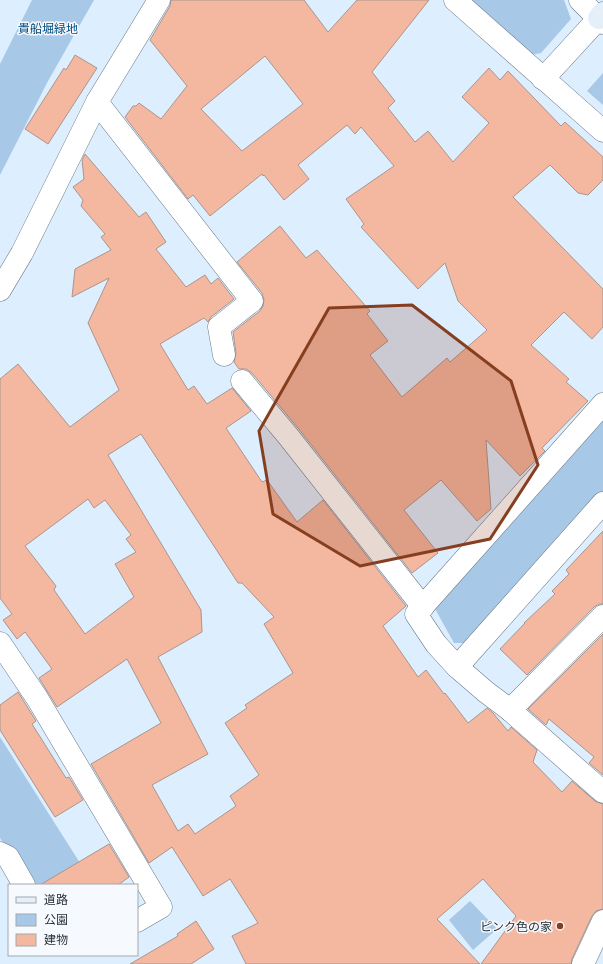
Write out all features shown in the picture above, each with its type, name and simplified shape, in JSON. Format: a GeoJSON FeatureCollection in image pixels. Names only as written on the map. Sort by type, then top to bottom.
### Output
{"type":"FeatureCollection","features":[{"type":"Feature","properties":{"kind":"street"},"geometry":{"type":"LineString","coordinates":[[0,290],[22,253],[97,102],[159,0]]}},
{"type":"Feature","properties":{"kind":"street"},"geometry":{"type":"LineString","coordinates":[[455,0],[603,131]]}},
{"type":"Feature","properties":{"kind":"street"},"geometry":{"type":"LineString","coordinates":[[543,78],[602,18],[580,0]]}},
{"type":"Feature","properties":{"kind":"street"},"geometry":{"type":"LineString","coordinates":[[97,102],[252,301],[219,327],[224,354]]}},
{"type":"Feature","properties":{"kind":"street"},"geometry":{"type":"LineString","coordinates":[[242,381],[423,607]]}},
{"type":"Feature","properties":{"kind":"street"},"geometry":{"type":"LineString","coordinates":[[603,404],[416,614],[436,644],[457,667],[510,710],[603,792]]}},
{"type":"Feature","properties":{"kind":"street"},"geometry":{"type":"LineString","coordinates":[[457,667],[603,503]]}},
{"type":"Feature","properties":{"kind":"street"},"geometry":{"type":"LineString","coordinates":[[510,710],[603,616]]}},
{"type":"Feature","properties":{"kind":"street"},"geometry":{"type":"LineString","coordinates":[[0,643],[37,698],[161,907],[138,920]]}},
{"type":"Feature","properties":{"kind":"street"},"geometry":{"type":"LineString","coordinates":[[0,853],[8,857],[23,884]]}},
{"type":"Feature","properties":{"kind":"street"},"geometry":{"type":"LineString","coordinates":[[583,964],[603,921]]}},
{"type":"Feature","properties":{"kind":"highlighted area"},"geometry":{"type":"Polygon","coordinates":[[[412,305],[511,381],[538,465],[490,539],[360,566],[273,514],[259,431],[329,308],[412,305]]]}},
{"type":"Feature","properties":{"kind":"green space","name":"貴船堀緑地"},"geometry":{"type":"Polygon","coordinates":[[[32,0],[94,0],[48,81],[0,175],[0,64],[32,0]]]}},
{"type":"Feature","properties":{"kind":"green space"},"geometry":{"type":"Polygon","coordinates":[[[469,0],[564,0],[571,19],[541,53],[530,55],[469,0]]]}},
{"type":"Feature","properties":{"kind":"green space"},"geometry":{"type":"Polygon","coordinates":[[[603,73],[603,105],[587,91],[603,73]]]}},
{"type":"Feature","properties":{"kind":"green space"},"geometry":{"type":"Polygon","coordinates":[[[603,411],[603,495],[469,643],[454,643],[434,607],[603,411]]]}},
{"type":"Feature","properties":{"kind":"green space"},"geometry":{"type":"Polygon","coordinates":[[[0,737],[93,884],[28,884],[0,838],[0,737]]]}},
{"type":"Feature","properties":{"kind":"green space"},"geometry":{"type":"Polygon","coordinates":[[[470,901],[497,929],[473,950],[449,920],[470,901]]]}},
{"type":"Feature","properties":{"kind":"building"},"geometry":{"type":"Polygon","coordinates":[[[171,0],[304,0],[328,32],[357,0],[429,0],[372,72],[395,101],[388,108],[415,142],[428,131],[453,162],[489,123],[462,97],[489,68],[500,80],[508,71],[561,126],[565,122],[603,157],[603,180],[588,195],[578,193],[550,165],[513,197],[603,289],[603,327],[592,339],[564,312],[531,345],[569,379],[566,382],[588,401],[542,448],[545,451],[520,476],[486,440],[491,509],[477,521],[441,480],[404,510],[438,553],[412,573],[298,428],[252,373],[246,369],[239,369],[234,362],[236,353],[233,332],[260,311],[264,300],[262,293],[237,262],[280,226],[306,258],[317,250],[370,311],[367,314],[388,341],[370,355],[402,397],[447,358],[450,362],[487,330],[458,301],[445,263],[418,289],[361,227],[364,224],[346,199],[394,166],[361,127],[355,134],[347,125],[298,165],[309,179],[284,200],[262,174],[210,216],[193,195],[188,199],[125,117],[133,106],[136,106],[139,103],[161,119],[187,86],[150,40],[170,6],[171,0]],[[265,56],[201,109],[242,151],[303,104],[265,56]]]}},
{"type":"Feature","properties":{"kind":"building"},"geometry":{"type":"Polygon","coordinates":[[[75,55],[97,68],[48,144],[25,129],[64,68],[66,70],[75,55]]]}},
{"type":"Feature","properties":{"kind":"building"},"geometry":{"type":"Polygon","coordinates":[[[85,154],[139,217],[146,212],[166,242],[156,249],[186,287],[205,275],[211,284],[218,278],[234,299],[211,317],[208,322],[204,318],[160,344],[188,390],[194,386],[207,404],[232,388],[251,411],[226,428],[262,482],[267,480],[297,522],[323,500],[406,606],[383,626],[418,677],[426,670],[468,723],[487,708],[508,731],[511,727],[537,750],[533,762],[562,792],[572,781],[595,801],[603,804],[603,909],[596,911],[592,916],[571,964],[481,964],[516,916],[483,879],[437,919],[480,964],[246,964],[232,936],[258,923],[230,879],[203,896],[172,847],[149,863],[91,764],[161,723],[127,659],[57,707],[39,678],[52,669],[25,632],[17,639],[3,620],[12,614],[0,598],[0,379],[18,364],[70,427],[119,390],[88,323],[109,278],[72,297],[75,269],[111,250],[101,237],[105,234],[81,206],[83,200],[73,187],[84,179],[82,160],[85,154]],[[141,434],[108,455],[201,610],[202,632],[158,657],[208,754],[152,785],[178,831],[188,824],[195,834],[236,806],[230,796],[259,775],[225,723],[247,708],[245,705],[293,673],[264,624],[274,617],[242,583],[238,583],[141,434]],[[88,499],[25,546],[56,586],[54,590],[85,634],[134,597],[115,564],[136,552],[126,539],[131,535],[105,500],[94,508],[88,499]]]}},
{"type":"Feature","properties":{"kind":"building"},"geometry":{"type":"Polygon","coordinates":[[[603,531],[603,604],[599,604],[594,607],[527,675],[500,649],[524,623],[555,594],[552,591],[569,574],[566,570],[603,531]]]}},
{"type":"Feature","properties":{"kind":"building"},"geometry":{"type":"Polygon","coordinates":[[[603,634],[603,775],[589,763],[594,757],[549,719],[546,725],[528,709],[603,634]]]}},
{"type":"Feature","properties":{"kind":"building"},"geometry":{"type":"Polygon","coordinates":[[[18,692],[36,721],[32,724],[66,778],[69,777],[83,800],[55,817],[0,730],[0,705],[18,692]]]}},
{"type":"Feature","properties":{"kind":"building"},"geometry":{"type":"Polygon","coordinates":[[[109,844],[129,877],[119,884],[42,884],[109,844]]]}},
{"type":"Feature","properties":{"kind":"building"},"geometry":{"type":"Polygon","coordinates":[[[196,921],[214,949],[191,964],[130,964],[178,936],[177,934],[196,921]]]}},
{"type":"Feature","properties":{"kind":"place","name":"ピンク色の家"},"geometry":{"type":"Point","coordinates":[560,926]}}]}
